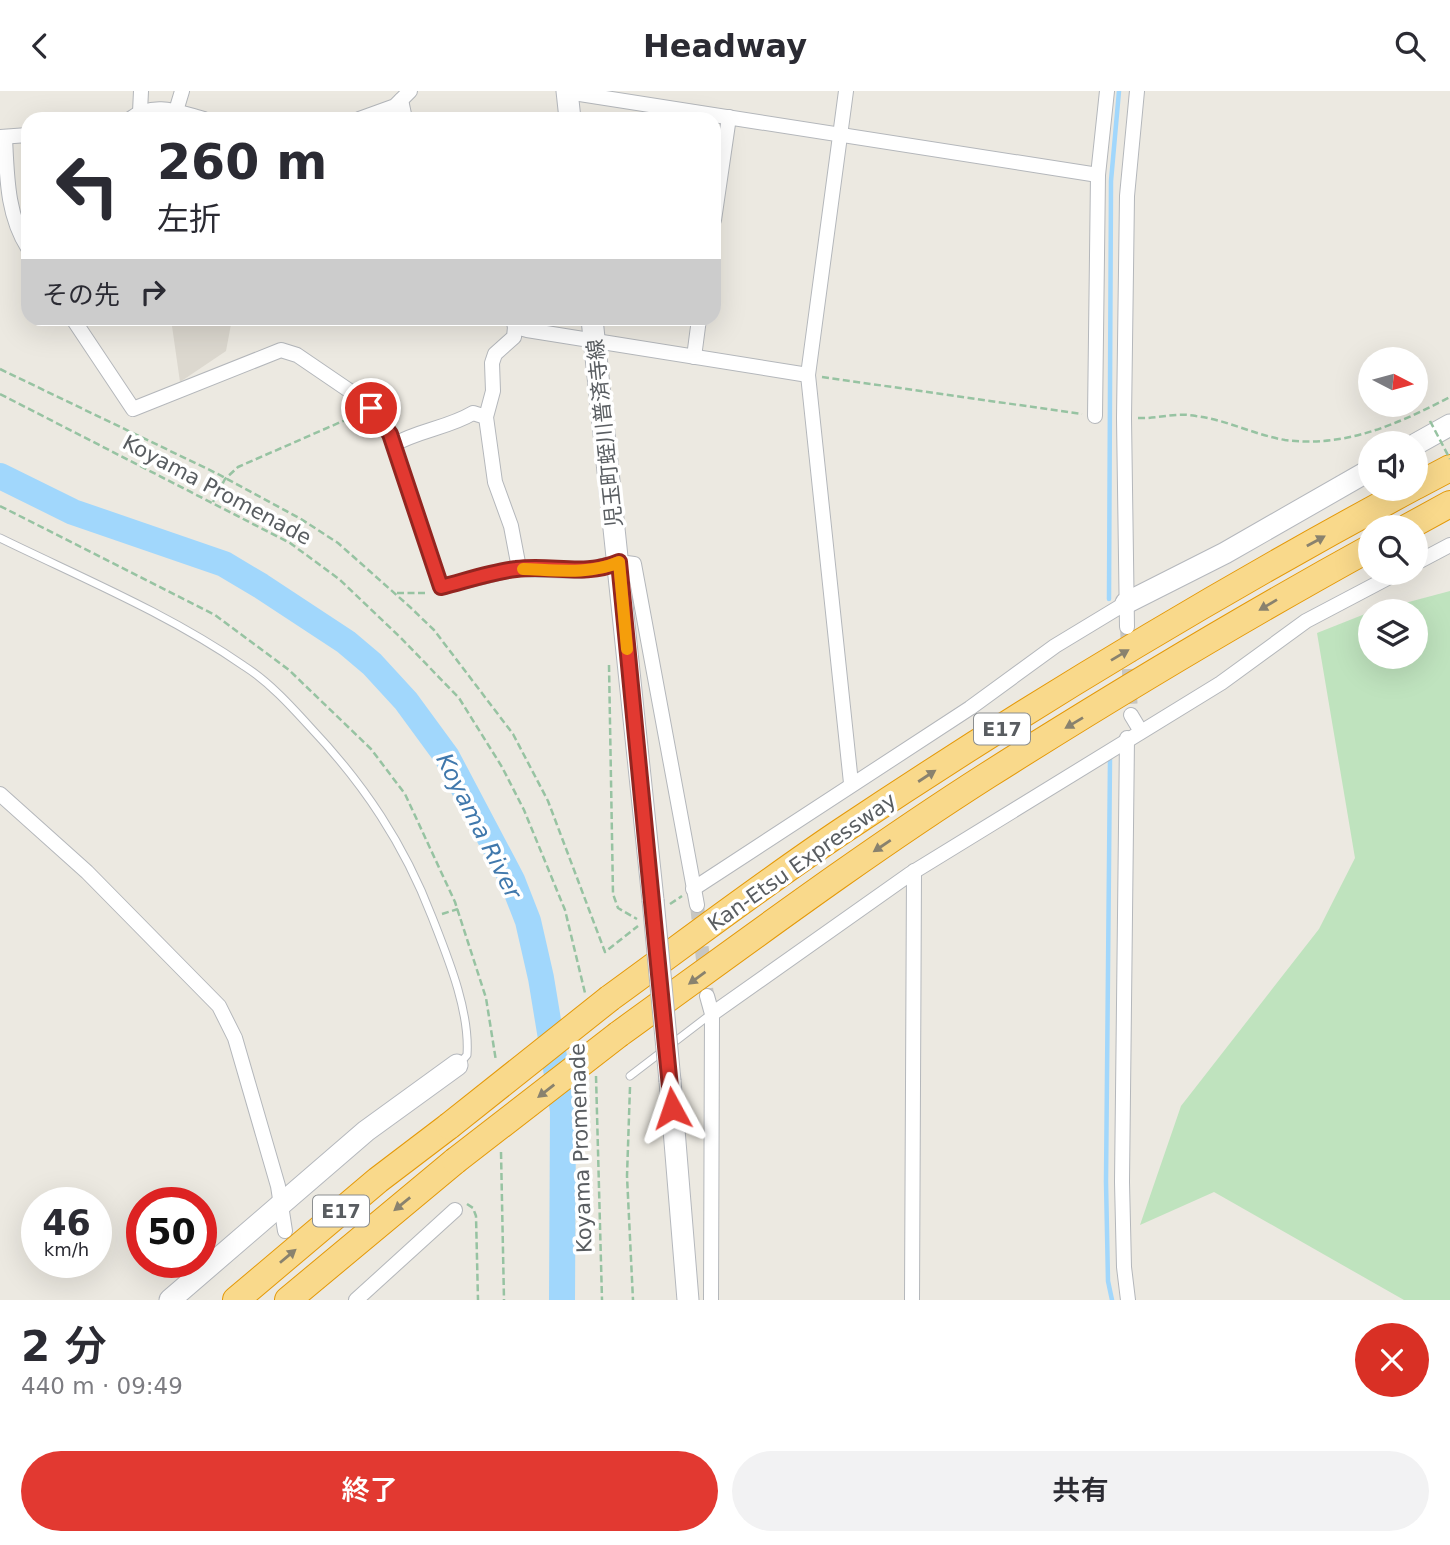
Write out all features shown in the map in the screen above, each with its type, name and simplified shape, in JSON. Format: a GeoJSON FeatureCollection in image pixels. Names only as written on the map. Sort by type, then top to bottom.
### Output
{"type":"FeatureCollection","features":[{"type":"Feature","properties":{"kind":"highway","name":"Kan-Etsu Expressway"},"geometry":{"type":"LineString","coordinates":[[1428,480],[1450,468]]}},
{"type":"Feature","properties":{"kind":"highway","name":"Kan-Etsu Expressway"},"geometry":{"type":"LineString","coordinates":[[236,1300],[378,1180],[449,1126],[598,997],[841,832],[971,748],[1214,598],[1389,501]]}},
{"type":"Feature","properties":{"kind":"highway"},"geometry":{"type":"LineString","coordinates":[[1428,516],[1450,504]]}},
{"type":"Feature","properties":{"kind":"highway","name":"Kan-Etsu Expressway"},"geometry":{"type":"LineString","coordinates":[[288,1300],[455,1161],[619,1034],[859,862],[988,776],[1288,593],[1358,555]]}},
{"type":"Feature","properties":{"kind":"main road"},"geometry":{"type":"LineString","coordinates":[[567,91],[569,112]]}},
{"type":"Feature","properties":{"kind":"main road","name":"児玉町蛭川普済寺線"},"geometry":{"type":"LineString","coordinates":[[593,326],[658,904],[688,1300]]}},
{"type":"Feature","properties":{"kind":"main road"},"geometry":{"type":"LineString","coordinates":[[1126,603],[1226,553],[1358,477]]}},
{"type":"Feature","properties":{"kind":"main road"},"geometry":{"type":"LineString","coordinates":[[170,1300],[279,1203],[366,1131],[457,1065]]}},
{"type":"Feature","properties":{"kind":"street"},"geometry":{"type":"LineString","coordinates":[[136,112],[141,91]]}},
{"type":"Feature","properties":{"kind":"street"},"geometry":{"type":"LineString","coordinates":[[176,111],[182,91]]}},
{"type":"Feature","properties":{"kind":"street"},"geometry":{"type":"LineString","coordinates":[[567,91],[698,112]]}},
{"type":"Feature","properties":{"kind":"street"},"geometry":{"type":"LineString","coordinates":[[846,91],[808,375],[851,783]]}},
{"type":"Feature","properties":{"kind":"street"},"geometry":{"type":"LineString","coordinates":[[1095,416],[1098,175],[1107,91]]}},
{"type":"Feature","properties":{"kind":"street"},"geometry":{"type":"LineString","coordinates":[[1127,627],[1124,418],[1127,196],[1137,91]]}},
{"type":"Feature","properties":{"kind":"street"},"geometry":{"type":"LineString","coordinates":[[378,112],[395,106],[405,95]]}},
{"type":"Feature","properties":{"kind":"street"},"geometry":{"type":"LineString","coordinates":[[143,112],[157,107],[180,112]]}},
{"type":"Feature","properties":{"kind":"street"},"geometry":{"type":"LineString","coordinates":[[721,116],[1098,175]]}},
{"type":"Feature","properties":{"kind":"street"},"geometry":{"type":"LineString","coordinates":[[721,172],[729,117]]}},
{"type":"Feature","properties":{"kind":"street"},"geometry":{"type":"LineString","coordinates":[[21,136],[2,138],[7,191],[21,237]]}},
{"type":"Feature","properties":{"kind":"street"},"geometry":{"type":"LineString","coordinates":[[77,326],[133,409],[281,349],[297,355],[366,402],[393,445],[441,587],[519,568],[581,571],[607,568],[619,562],[634,564],[697,905]]}},
{"type":"Feature","properties":{"kind":"street"},"geometry":{"type":"LineString","coordinates":[[514,326],[514,337],[495,354],[492,363],[493,391],[486,405],[486,417],[495,482],[511,526],[519,568]]}},
{"type":"Feature","properties":{"kind":"street"},"geometry":{"type":"LineString","coordinates":[[528,326],[595,341],[808,375]]}},
{"type":"Feature","properties":{"kind":"street"},"geometry":{"type":"LineString","coordinates":[[694,357],[698,326]]}},
{"type":"Feature","properties":{"kind":"street"},"geometry":{"type":"LineString","coordinates":[[393,445],[411,434],[460,421],[473,413],[486,417]]}},
{"type":"Feature","properties":{"kind":"street"},"geometry":{"type":"LineString","coordinates":[[1428,557],[1450,545]]}},
{"type":"Feature","properties":{"kind":"street"},"geometry":{"type":"LineString","coordinates":[[712,1014],[914,871],[1221,683],[1306,621],[1374,585]]}},
{"type":"Feature","properties":{"kind":"street"},"geometry":{"type":"LineString","coordinates":[[693,889],[851,783],[970,708],[1055,646],[1126,603]]}},
{"type":"Feature","properties":{"kind":"street"},"geometry":{"type":"LineString","coordinates":[[1128,1300],[1124,1267],[1122,1182],[1134,734],[1131,715]]}},
{"type":"Feature","properties":{"kind":"street"},"geometry":{"type":"LineString","coordinates":[[0,794],[87,872],[219,1006],[235,1038],[278,1186],[285,1231]]}},
{"type":"Feature","properties":{"kind":"street"},"geometry":{"type":"LineString","coordinates":[[912,1300],[914,871]]}},
{"type":"Feature","properties":{"kind":"street"},"geometry":{"type":"LineString","coordinates":[[707,996],[712,1014],[711,1300]]}},
{"type":"Feature","properties":{"kind":"street"},"geometry":{"type":"LineString","coordinates":[[356,1300],[455,1210]]}},
{"type":"Feature","properties":{"kind":"lane"},"geometry":{"type":"LineString","coordinates":[[0,538],[157,615],[247,667],[302,717],[352,772],[393,831],[424,897],[445,951],[467,1047],[467,1055],[457,1065]]}},
{"type":"Feature","properties":{"kind":"lane"},"geometry":{"type":"LineString","coordinates":[[630,1076],[712,1014]]}},
{"type":"Feature","properties":{"kind":"path"},"geometry":{"type":"LineString","coordinates":[[0,369],[225,478],[301,519],[338,543],[434,630],[513,734],[548,801],[605,952],[642,922],[618,908],[613,894],[609,655]]}},
{"type":"Feature","properties":{"kind":"path"},"geometry":{"type":"LineString","coordinates":[[808,375],[1095,416]]}},
{"type":"Feature","properties":{"kind":"path","name":"Koyama Promenade"},"geometry":{"type":"LineString","coordinates":[[0,394],[290,543],[339,579],[458,698],[502,767],[524,810],[598,997]]}},
{"type":"Feature","properties":{"kind":"path"},"geometry":{"type":"LineString","coordinates":[[1428,408],[1450,397]]}},
{"type":"Feature","properties":{"kind":"path"},"geometry":{"type":"LineString","coordinates":[[213,502],[225,478],[238,467],[371,408]]}},
{"type":"Feature","properties":{"kind":"path"},"geometry":{"type":"LineString","coordinates":[[1124,418],[1147,419],[1177,413],[1199,416],[1285,440],[1333,440],[1381,431],[1410,417]]}},
{"type":"Feature","properties":{"kind":"path"},"geometry":{"type":"LineString","coordinates":[[1440,423],[1450,459]]}},
{"type":"Feature","properties":{"kind":"path"},"geometry":{"type":"LineString","coordinates":[[0,506],[215,615],[289,670],[371,749],[405,794],[436,856],[458,909],[486,998],[497,1071]]}},
{"type":"Feature","properties":{"kind":"path"},"geometry":{"type":"LineString","coordinates":[[395,593],[428,593],[441,587]]}},
{"type":"Feature","properties":{"kind":"path"},"geometry":{"type":"LineString","coordinates":[[658,904],[693,889]]}},
{"type":"Feature","properties":{"kind":"path"},"geometry":{"type":"LineString","coordinates":[[449,911],[458,909]]}},
{"type":"Feature","properties":{"kind":"path","name":"Koyama Promenade"},"geometry":{"type":"LineString","coordinates":[[596,1073],[602,1300]]}},
{"type":"Feature","properties":{"kind":"path"},"geometry":{"type":"LineString","coordinates":[[630,1076],[627,1176],[633,1300]]}},
{"type":"Feature","properties":{"kind":"path"},"geometry":{"type":"LineString","coordinates":[[501,1145],[504,1300]]}},
{"type":"Feature","properties":{"kind":"path"},"geometry":{"type":"LineString","coordinates":[[455,1210],[470,1204],[475,1216],[478,1300]]}},
{"type":"Feature","properties":{"kind":"shaded area"},"geometry":{"type":"Polygon","coordinates":[[[172,326],[231,326],[226,351],[180,382],[172,326]]]}},
{"type":"Feature","properties":{"kind":"green space"},"geometry":{"type":"Polygon","coordinates":[[[1450,591],[1450,1300],[1404,1300],[1214,1192],[1140,1225],[1181,1106],[1319,929],[1355,858],[1317,633],[1358,617],[1358,669],[1428,669],[1428,599],[1420,599],[1450,591]]]}},
{"type":"Feature","properties":{"kind":"waterway"},"geometry":{"type":"LineString","coordinates":[[1109,599],[1111,181],[1119,91]]}},
{"type":"Feature","properties":{"kind":"waterway","name":"Koyama River"},"geometry":{"type":"LineString","coordinates":[[0,476],[73,512],[224,564],[261,586],[346,642],[372,664],[406,701],[447,757],[512,880],[528,921],[541,978],[563,1111],[562,1300]]}},
{"type":"Feature","properties":{"kind":"waterway"},"geometry":{"type":"LineString","coordinates":[[1110,759],[1106,1182],[1108,1281],[1112,1300]]}},
{"type":"Feature","properties":{"kind":"tunnel"},"geometry":{"type":"LineString","coordinates":[[1127,627],[1131,715]]}},
{"type":"Feature","properties":{"kind":"tunnel"},"geometry":{"type":"LineString","coordinates":[[697,905],[707,996]]}},
{"type":"Feature","properties":{"kind":"slow traffic"},"geometry":{"type":"LineString","coordinates":[[523,569],[581,571],[607,568],[619,562],[627,649]]}},
{"type":"Feature","properties":{"kind":"route"},"geometry":{"type":"LineString","coordinates":[[371,408],[390,434],[441,587],[515,569],[581,571],[607,568],[619,562],[672,1108]]}}]}
